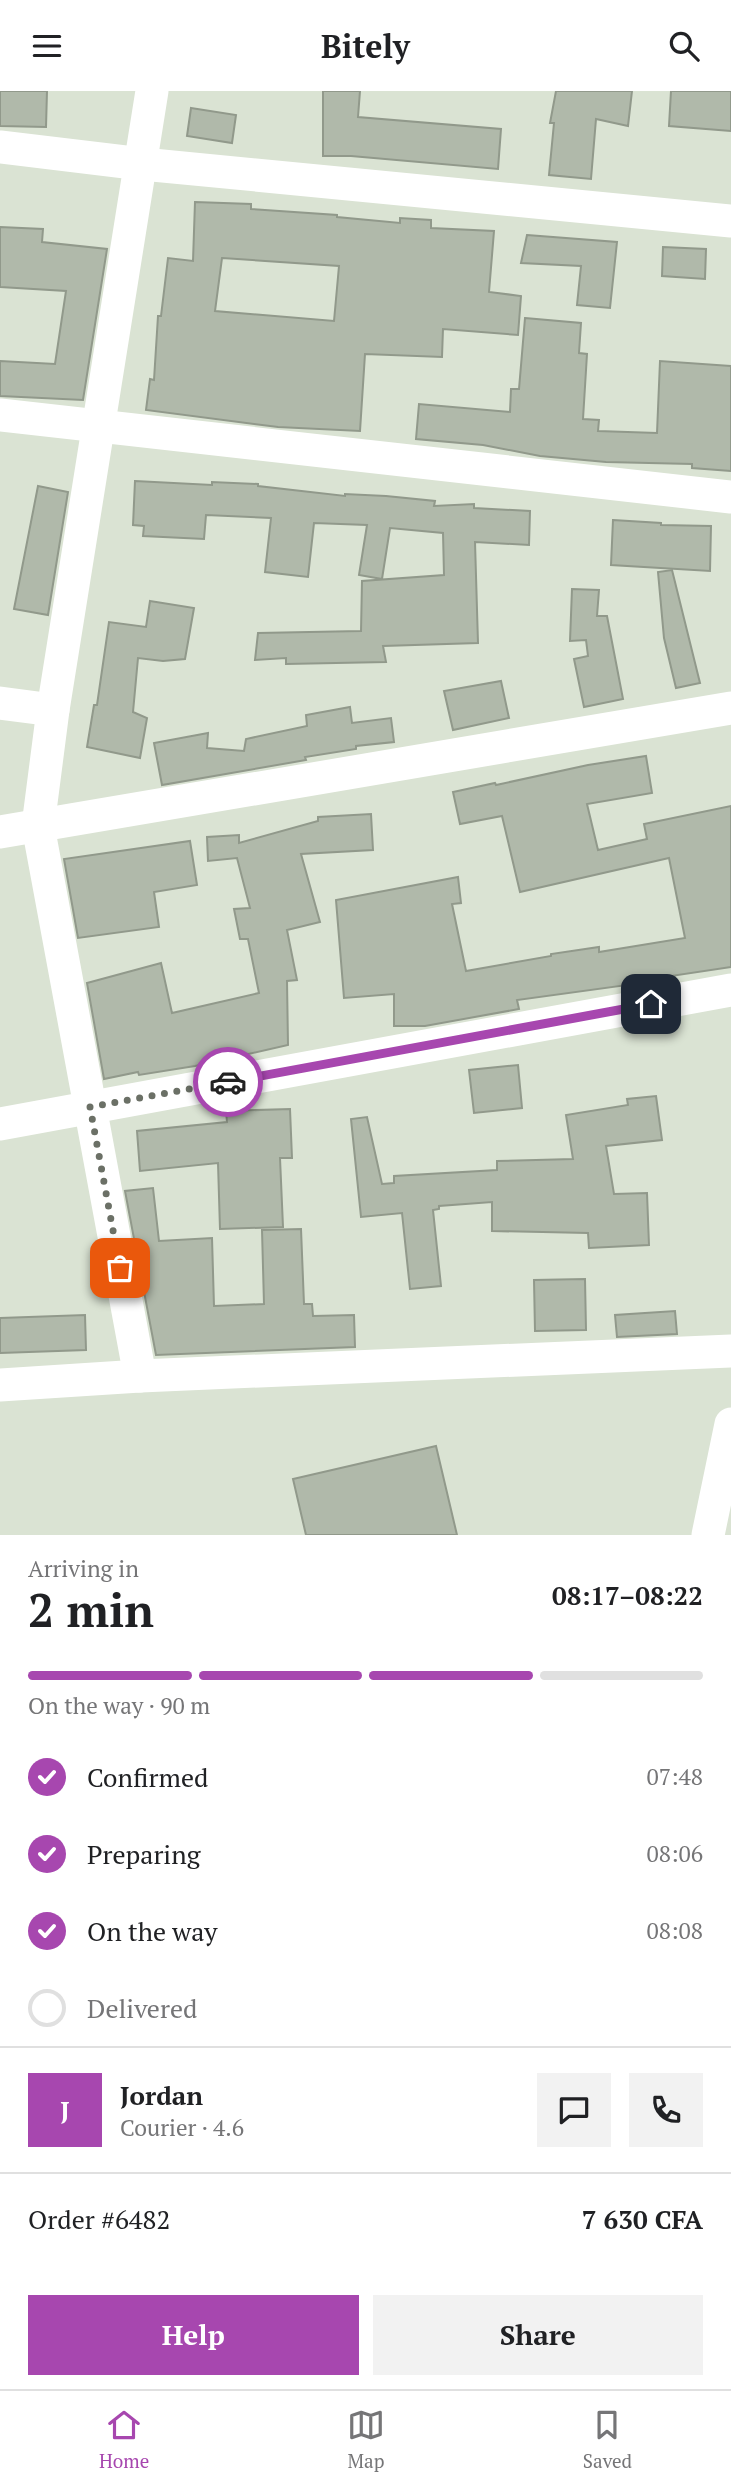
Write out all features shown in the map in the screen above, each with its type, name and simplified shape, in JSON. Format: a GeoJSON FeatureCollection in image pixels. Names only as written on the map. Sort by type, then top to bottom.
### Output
{"type":"FeatureCollection","features":[{"type":"Feature","properties":{"kind":"street"},"geometry":{"type":"LineString","coordinates":[[140,1376],[38,826],[53,710],[152,91]]}},
{"type":"Feature","properties":{"kind":"street"},"geometry":{"type":"LineString","coordinates":[[0,147],[142,164],[731,221]]}},
{"type":"Feature","properties":{"kind":"street"},"geometry":{"type":"LineString","coordinates":[[0,415],[731,497]]}},
{"type":"Feature","properties":{"kind":"street"},"geometry":{"type":"LineString","coordinates":[[0,703],[53,710]]}},
{"type":"Feature","properties":{"kind":"street"},"geometry":{"type":"LineString","coordinates":[[0,832],[731,708]]}},
{"type":"Feature","properties":{"kind":"street"},"geometry":{"type":"LineString","coordinates":[[0,1124],[731,990]]}},
{"type":"Feature","properties":{"kind":"street"},"geometry":{"type":"LineString","coordinates":[[0,1385],[140,1376],[731,1351]]}},
{"type":"Feature","properties":{"kind":"street"},"geometry":{"type":"LineString","coordinates":[[708,1535],[731,1424]]}},
{"type":"Feature","properties":{"kind":"building"},"geometry":{"type":"Polygon","coordinates":[[[0,91],[47,91],[46,127],[0,126],[0,91]]]}},
{"type":"Feature","properties":{"kind":"building"},"geometry":{"type":"Polygon","coordinates":[[[323,91],[360,91],[358,117],[501,129],[498,169],[323,156],[323,91]]]}},
{"type":"Feature","properties":{"kind":"building"},"geometry":{"type":"Polygon","coordinates":[[[556,91],[632,91],[628,126],[596,119],[591,179],[549,175],[554,123],[550,123],[556,91]]]}},
{"type":"Feature","properties":{"kind":"building"},"geometry":{"type":"Polygon","coordinates":[[[671,91],[731,91],[731,131],[669,126],[671,91]]]}},
{"type":"Feature","properties":{"kind":"building"},"geometry":{"type":"Polygon","coordinates":[[[191,108],[236,115],[232,143],[187,136],[191,108]]]}},
{"type":"Feature","properties":{"kind":"building"},"geometry":{"type":"Polygon","coordinates":[[[195,202],[251,204],[251,209],[400,223],[400,218],[431,220],[431,228],[494,231],[489,292],[521,296],[518,335],[443,329],[442,357],[365,354],[360,431],[278,427],[146,410],[150,379],[154,380],[158,316],[161,316],[168,258],[193,261],[195,202]],[[222,258],[215,311],[334,321],[339,266],[222,258]]]}},
{"type":"Feature","properties":{"kind":"building"},"geometry":{"type":"Polygon","coordinates":[[[0,227],[43,229],[42,242],[107,249],[83,400],[0,396],[0,361],[55,364],[66,291],[0,287],[0,227]]]}},
{"type":"Feature","properties":{"kind":"building"},"geometry":{"type":"Polygon","coordinates":[[[527,235],[617,242],[610,308],[577,305],[581,266],[521,263],[527,235]]]}},
{"type":"Feature","properties":{"kind":"building"},"geometry":{"type":"Polygon","coordinates":[[[663,247],[706,249],[705,279],[662,276],[663,247]]]}},
{"type":"Feature","properties":{"kind":"building"},"geometry":{"type":"Polygon","coordinates":[[[525,318],[581,323],[579,353],[587,354],[583,419],[599,420],[598,431],[657,433],[660,361],[731,366],[731,471],[692,468],[692,464],[606,462],[540,456],[483,445],[416,439],[419,404],[510,412],[511,389],[519,389],[525,318]]]}},
{"type":"Feature","properties":{"kind":"building"},"geometry":{"type":"Polygon","coordinates":[[[135,481],[212,485],[212,482],[258,484],[345,496],[386,496],[435,501],[434,506],[474,504],[474,508],[530,511],[529,545],[475,542],[478,643],[383,646],[386,662],[286,664],[286,658],[255,660],[258,633],[361,631],[362,581],[444,575],[443,533],[390,528],[382,579],[359,575],[367,525],[314,523],[308,577],[265,572],[271,518],[206,515],[204,539],[143,536],[144,526],[133,525],[135,481]]]}},
{"type":"Feature","properties":{"kind":"building"},"geometry":{"type":"Polygon","coordinates":[[[38,486],[68,492],[48,615],[14,609],[38,486]]]}},
{"type":"Feature","properties":{"kind":"building"},"geometry":{"type":"Polygon","coordinates":[[[613,520],[711,526],[710,571],[611,565],[613,520]]]}},
{"type":"Feature","properties":{"kind":"building"},"geometry":{"type":"Polygon","coordinates":[[[672,570],[700,683],[676,688],[664,638],[658,572],[672,570]]]}},
{"type":"Feature","properties":{"kind":"building"},"geometry":{"type":"Polygon","coordinates":[[[572,589],[599,590],[597,616],[607,616],[623,699],[584,707],[574,659],[588,656],[586,640],[570,641],[572,589]]]}},
{"type":"Feature","properties":{"kind":"building"},"geometry":{"type":"Polygon","coordinates":[[[150,601],[194,608],[185,659],[163,661],[138,658],[133,712],[147,718],[140,758],[87,747],[94,705],[97,705],[109,622],[146,627],[150,601]]]}},
{"type":"Feature","properties":{"kind":"building"},"geometry":{"type":"Polygon","coordinates":[[[501,681],[509,718],[453,730],[444,691],[501,681]]]}},
{"type":"Feature","properties":{"kind":"building"},"geometry":{"type":"Polygon","coordinates":[[[350,707],[352,723],[391,718],[394,742],[356,746],[356,749],[305,757],[306,760],[162,785],[154,743],[208,733],[207,748],[244,751],[246,739],[307,726],[306,715],[350,707]]]}},
{"type":"Feature","properties":{"kind":"building"},"geometry":{"type":"Polygon","coordinates":[[[646,756],[652,793],[587,804],[598,850],[647,839],[644,824],[731,806],[731,967],[664,977],[664,980],[517,1000],[519,1009],[425,1026],[394,1026],[394,994],[344,998],[336,900],[458,877],[461,903],[452,904],[466,971],[551,954],[599,947],[599,952],[685,938],[669,858],[520,892],[502,816],[460,824],[453,792],[646,756]]]}},
{"type":"Feature","properties":{"kind":"building"},"geometry":{"type":"Polygon","coordinates":[[[371,814],[373,850],[301,854],[320,922],[287,930],[297,980],[287,981],[288,1045],[195,1066],[139,1075],[138,1072],[104,1079],[87,983],[161,963],[172,1013],[259,993],[248,939],[240,939],[234,909],[250,908],[237,858],[208,861],[207,837],[239,835],[239,843],[318,821],[318,817],[371,814]]]}},
{"type":"Feature","properties":{"kind":"building"},"geometry":{"type":"Polygon","coordinates":[[[190,841],[197,885],[154,892],[159,927],[78,938],[64,859],[190,841]]]}},
{"type":"Feature","properties":{"kind":"building"},"geometry":{"type":"Polygon","coordinates":[[[518,1065],[522,1108],[474,1113],[469,1070],[518,1065]]]}},
{"type":"Feature","properties":{"kind":"building"},"geometry":{"type":"Polygon","coordinates":[[[656,1096],[662,1140],[606,1146],[614,1194],[647,1193],[649,1245],[589,1248],[588,1233],[492,1231],[492,1202],[439,1206],[439,1209],[433,1210],[441,1286],[410,1289],[402,1213],[361,1217],[351,1119],[367,1117],[382,1184],[394,1183],[394,1176],[497,1170],[497,1161],[573,1159],[566,1115],[628,1105],[627,1099],[656,1096]]]}},
{"type":"Feature","properties":{"kind":"building"},"geometry":{"type":"Polygon","coordinates":[[[290,1109],[292,1158],[280,1158],[283,1227],[220,1229],[218,1163],[140,1171],[137,1131],[227,1122],[226,1111],[290,1109]]]}},
{"type":"Feature","properties":{"kind":"building"},"geometry":{"type":"Polygon","coordinates":[[[153,1188],[159,1241],[212,1238],[214,1306],[264,1304],[262,1230],[301,1229],[304,1304],[312,1304],[313,1316],[354,1315],[355,1347],[156,1355],[125,1191],[153,1188]]]}},
{"type":"Feature","properties":{"kind":"building"},"geometry":{"type":"Polygon","coordinates":[[[585,1279],[586,1330],[535,1331],[534,1280],[585,1279]]]}},
{"type":"Feature","properties":{"kind":"building"},"geometry":{"type":"Polygon","coordinates":[[[675,1311],[677,1334],[617,1337],[615,1315],[675,1311]]]}},
{"type":"Feature","properties":{"kind":"building"},"geometry":{"type":"Polygon","coordinates":[[[85,1315],[86,1350],[0,1353],[0,1318],[85,1315]]]}},
{"type":"Feature","properties":{"kind":"building"},"geometry":{"type":"Polygon","coordinates":[[[436,1446],[457,1535],[306,1535],[293,1479],[436,1446]]]}},
{"type":"Feature","properties":{"kind":"way so far"},"geometry":{"type":"LineString","coordinates":[[120,1268],[90,1107],[228,1082]]}},
{"type":"Feature","properties":{"kind":"route"},"geometry":{"type":"LineString","coordinates":[[228,1082],[651,1004]]}}]}
